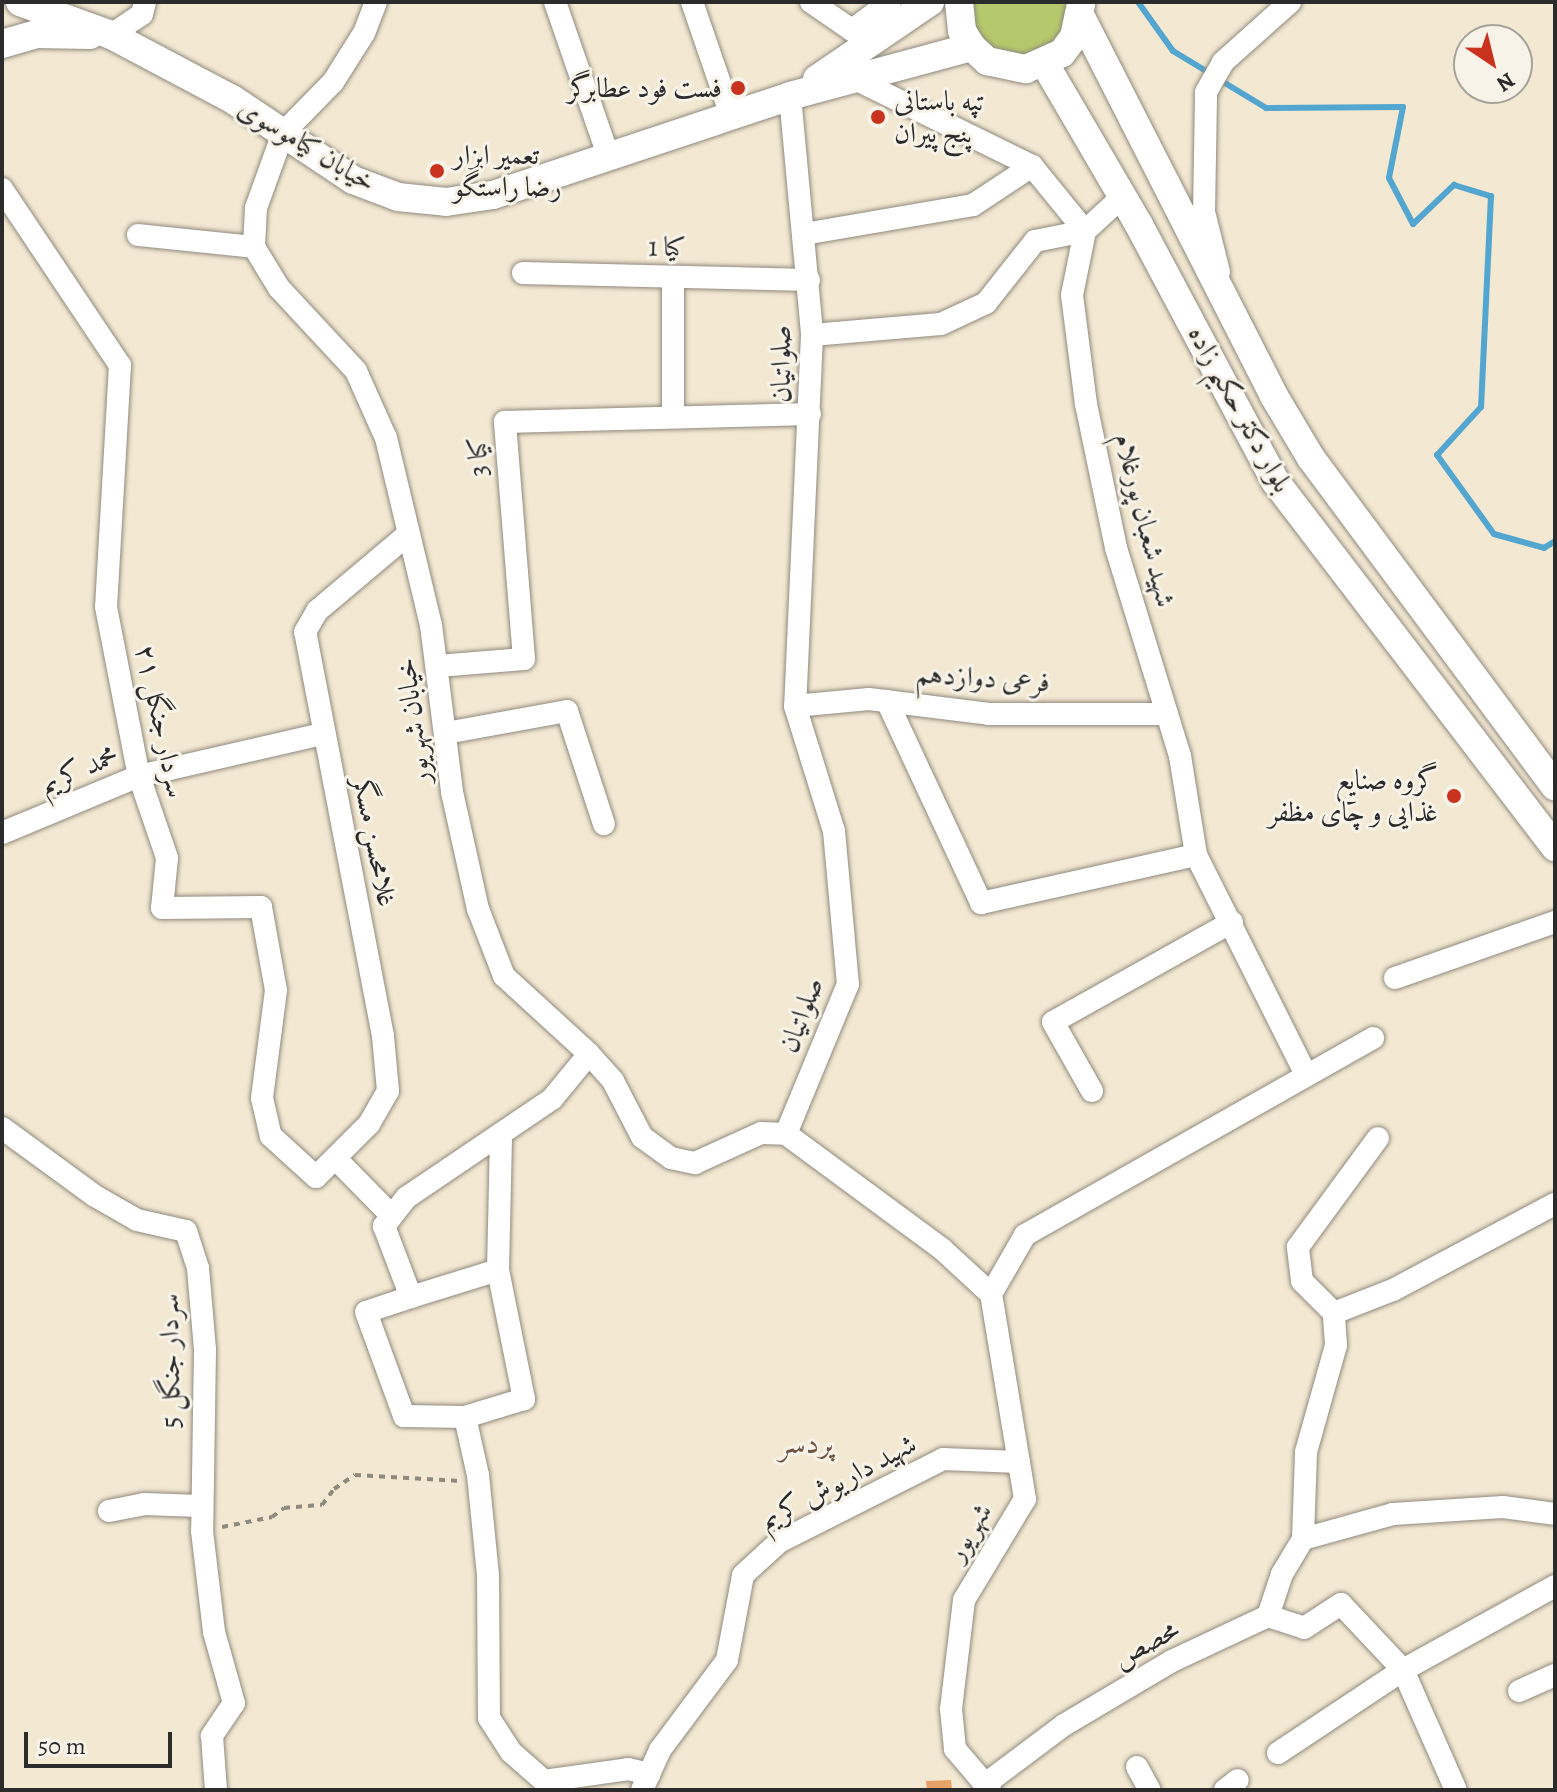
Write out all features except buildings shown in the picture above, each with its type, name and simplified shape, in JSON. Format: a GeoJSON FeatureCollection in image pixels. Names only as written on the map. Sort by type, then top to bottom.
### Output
{"type":"FeatureCollection","features":[{"type":"Feature","properties":{"kind":"main road","name":"خیابان کیاموسوی"},"geometry":{"type":"LineString","coordinates":[[20,2],[111,35],[232,99],[353,180],[398,197],[446,202],[493,195],[732,118],[790,96]]}},
{"type":"Feature","properties":{"kind":"main road"},"geometry":{"type":"LineString","coordinates":[[790,96],[862,37],[930,2]]}},
{"type":"Feature","properties":{"kind":"main road"},"geometry":{"type":"LineString","coordinates":[[959,2],[962,31],[972,47],[1006,68],[1045,64],[1062,53],[1081,10]]}},
{"type":"Feature","properties":{"kind":"main road","name":"بلوار دکتر حکیم زاده"},"geometry":{"type":"LineString","coordinates":[[1081,10],[1229,308],[1311,458],[1555,786]]}},
{"type":"Feature","properties":{"kind":"main road"},"geometry":{"type":"LineString","coordinates":[[2,44],[37,34],[111,35]]}},
{"type":"Feature","properties":{"kind":"main road"},"geometry":{"type":"LineString","coordinates":[[790,96],[972,47]]}},
{"type":"Feature","properties":{"kind":"main road","name":"بلوار دکتر حکیم زاده"},"geometry":{"type":"LineString","coordinates":[[1045,64],[1122,197],[1275,481],[1407,647],[1555,847]]}},
{"type":"Feature","properties":{"kind":"main road"},"geometry":{"type":"LineString","coordinates":[[1407,647],[1435,627]]}},
{"type":"Feature","properties":{"kind":"street"},"geometry":{"type":"LineString","coordinates":[[111,35],[142,14],[145,2]]}},
{"type":"Feature","properties":{"kind":"street"},"geometry":{"type":"LineString","coordinates":[[138,235],[254,247],[256,208],[283,133],[333,82],[364,33],[376,2]]}},
{"type":"Feature","properties":{"kind":"street"},"geometry":{"type":"LineString","coordinates":[[555,2],[609,158]]}},
{"type":"Feature","properties":{"kind":"street"},"geometry":{"type":"LineString","coordinates":[[692,2],[732,118]]}},
{"type":"Feature","properties":{"kind":"street"},"geometry":{"type":"LineString","coordinates":[[811,2],[862,37],[890,2]]}},
{"type":"Feature","properties":{"kind":"street"},"geometry":{"type":"LineString","coordinates":[[1229,308],[1204,212],[1206,92],[1223,62],[1290,2]]}},
{"type":"Feature","properties":{"kind":"street"},"geometry":{"type":"LineString","coordinates":[[853,78],[1032,166],[1085,231]]}},
{"type":"Feature","properties":{"kind":"street","name":"صلواتیان"},"geometry":{"type":"LineString","coordinates":[[786,1134],[848,984],[834,831],[795,706],[812,335],[790,96]]}},
{"type":"Feature","properties":{"kind":"street"},"geometry":{"type":"LineString","coordinates":[[804,234],[973,205],[1032,166]]}},
{"type":"Feature","properties":{"kind":"street","name":"سردار جنگل ۲۱"},"geometry":{"type":"LineString","coordinates":[[2,189],[120,365],[106,607],[139,776],[167,858],[162,908],[261,907],[276,990],[262,1098],[271,1136],[316,1177]]}},
{"type":"Feature","properties":{"kind":"street"},"geometry":{"type":"LineString","coordinates":[[812,335],[941,324],[986,303],[1035,241],[1085,231],[1122,197]]}},
{"type":"Feature","properties":{"kind":"street","name":"شهید شعبان پورغلام"},"geometry":{"type":"LineString","coordinates":[[1085,231],[1072,295],[1086,404],[1116,548],[1180,756],[1196,855],[1306,1075]]}},
{"type":"Feature","properties":{"kind":"street","name":"خیابان شهریور"},"geometry":{"type":"LineString","coordinates":[[254,247],[279,288],[356,371],[386,438],[438,666],[452,792],[478,909],[504,976],[589,1054],[613,1081],[642,1137],[671,1158],[695,1163],[761,1133],[786,1134]]}},
{"type":"Feature","properties":{"kind":"street","name":"کیا 1"},"geometry":{"type":"LineString","coordinates":[[523,273],[809,280]]}},
{"type":"Feature","properties":{"kind":"street"},"geometry":{"type":"LineString","coordinates":[[673,277],[673,416]]}},
{"type":"Feature","properties":{"kind":"street","name":"کیا 3"},"geometry":{"type":"LineString","coordinates":[[438,666],[524,659],[505,422],[810,414]]}},
{"type":"Feature","properties":{"kind":"street","name":"غلامحسن مسگر"},"geometry":{"type":"LineString","coordinates":[[316,1177],[369,1124],[388,1091],[383,1036],[322,734],[305,632],[317,611],[406,536]]}},
{"type":"Feature","properties":{"kind":"street"},"geometry":{"type":"LineString","coordinates":[[887,701],[981,903],[1196,855]]}},
{"type":"Feature","properties":{"kind":"street","name":"فرعی دوازدهم"},"geometry":{"type":"LineString","coordinates":[[795,706],[887,701],[989,714],[1167,714]]}},
{"type":"Feature","properties":{"kind":"street"},"geometry":{"type":"LineString","coordinates":[[446,733],[567,711],[604,824]]}},
{"type":"Feature","properties":{"kind":"street","name":"محمد کریم"},"geometry":{"type":"LineString","coordinates":[[2,833],[139,776],[322,734]]}},
{"type":"Feature","properties":{"kind":"street"},"geometry":{"type":"LineString","coordinates":[[1092,1091],[1053,1022],[1232,922]]}},
{"type":"Feature","properties":{"kind":"street"},"geometry":{"type":"LineString","coordinates":[[1395,978],[1555,922]]}},
{"type":"Feature","properties":{"kind":"street"},"geometry":{"type":"LineString","coordinates":[[786,1134],[942,1249],[991,1294],[1025,1235],[1373,1038]]}},
{"type":"Feature","properties":{"kind":"street"},"geometry":{"type":"LineString","coordinates":[[411,1297],[384,1226],[406,1198],[477,1149],[501,1139],[552,1099],[589,1054]]}},
{"type":"Feature","properties":{"kind":"street","name":"سردار جنگل 5"},"geometry":{"type":"LineString","coordinates":[[2,1128],[105,1202],[137,1220],[186,1231],[198,1268],[205,1350],[202,1531],[214,1632],[234,1703],[212,1736],[216,1790]]}},
{"type":"Feature","properties":{"kind":"street"},"geometry":{"type":"LineString","coordinates":[[1378,1138],[1298,1247],[1302,1281],[1334,1313],[1336,1345],[1306,1452],[1303,1539],[1282,1574],[1268,1616],[1304,1628],[1341,1604],[1403,1670],[1456,1790]]}},
{"type":"Feature","properties":{"kind":"street"},"geometry":{"type":"LineString","coordinates":[[498,1270],[366,1312],[404,1416],[465,1417],[524,1399],[498,1270],[501,1139]]}},
{"type":"Feature","properties":{"kind":"street"},"geometry":{"type":"LineString","coordinates":[[335,1158],[392,1216]]}},
{"type":"Feature","properties":{"kind":"street"},"geometry":{"type":"LineString","coordinates":[[1334,1313],[1393,1290],[1555,1204]]}},
{"type":"Feature","properties":{"kind":"street","name":"شهریور"},"geometry":{"type":"LineString","coordinates":[[989,1786],[955,1749],[951,1709],[964,1600],[1025,1499],[991,1294]]}},
{"type":"Feature","properties":{"kind":"street"},"geometry":{"type":"LineString","coordinates":[[465,1417],[479,1482],[488,1576],[489,1718],[511,1752],[544,1781],[628,1769],[645,1782]]}},
{"type":"Feature","properties":{"kind":"street","name":"شهید داریوش کریم"},"geometry":{"type":"LineString","coordinates":[[645,1782],[660,1750],[727,1660],[743,1575],[779,1542],[943,1459],[1019,1462]]}},
{"type":"Feature","properties":{"kind":"street"},"geometry":{"type":"LineString","coordinates":[[109,1511],[144,1504],[201,1506]]}},
{"type":"Feature","properties":{"kind":"street"},"geometry":{"type":"LineString","coordinates":[[1303,1539],[1393,1514],[1503,1507],[1555,1514]]}},
{"type":"Feature","properties":{"kind":"street"},"geometry":{"type":"LineString","coordinates":[[1278,1753],[1403,1670],[1555,1586]]}},
{"type":"Feature","properties":{"kind":"street","name":"محصص"},"geometry":{"type":"LineString","coordinates":[[989,1786],[1064,1725],[1172,1661],[1268,1616]]}},
{"type":"Feature","properties":{"kind":"street"},"geometry":{"type":"LineString","coordinates":[[1519,1691],[1555,1675]]}},
{"type":"Feature","properties":{"kind":"street"},"geometry":{"type":"LineString","coordinates":[[1137,1767],[1150,1790]]}},
{"type":"Feature","properties":{"kind":"path"},"geometry":{"type":"LineString","coordinates":[[202,1531],[272,1517],[284,1508],[322,1505],[334,1489],[355,1475],[479,1482]]}},
{"type":"Feature","properties":{"kind":"green space"},"geometry":{"type":"Polygon","coordinates":[[[966,2],[1072,2],[1060,42],[1010,60],[978,42],[966,2]]]}},
{"type":"Feature","properties":{"kind":"waterway"},"geometry":{"type":"LineString","coordinates":[[1138,2],[1173,51],[1211,74]]}},
{"type":"Feature","properties":{"kind":"waterway"},"geometry":{"type":"LineString","coordinates":[[1220,80],[1266,108],[1403,107],[1389,178],[1413,224],[1454,185],[1491,196],[1481,407],[1437,455],[1494,534],[1544,548],[1555,541]]}},
{"type":"Feature","properties":{"kind":"place","name":"فست فود عطابرگر"},"geometry":{"type":"Point","coordinates":[738,88]}},
{"type":"Feature","properties":{"kind":"place","name":"تپه باستانی پنج پیران"},"geometry":{"type":"Point","coordinates":[878,117]}},
{"type":"Feature","properties":{"kind":"place","name":"تعمیر ابزار رضا راستگو"},"geometry":{"type":"Point","coordinates":[437,171]}},
{"type":"Feature","properties":{"kind":"place","name":"گروه صنایع غذایی و چای مظفر"},"geometry":{"type":"Point","coordinates":[1454,796]}},
{"type":"Feature","properties":{"kind":"district","name":"پردسر"},"geometry":{"type":"Point","coordinates":[806,1443]}}]}
